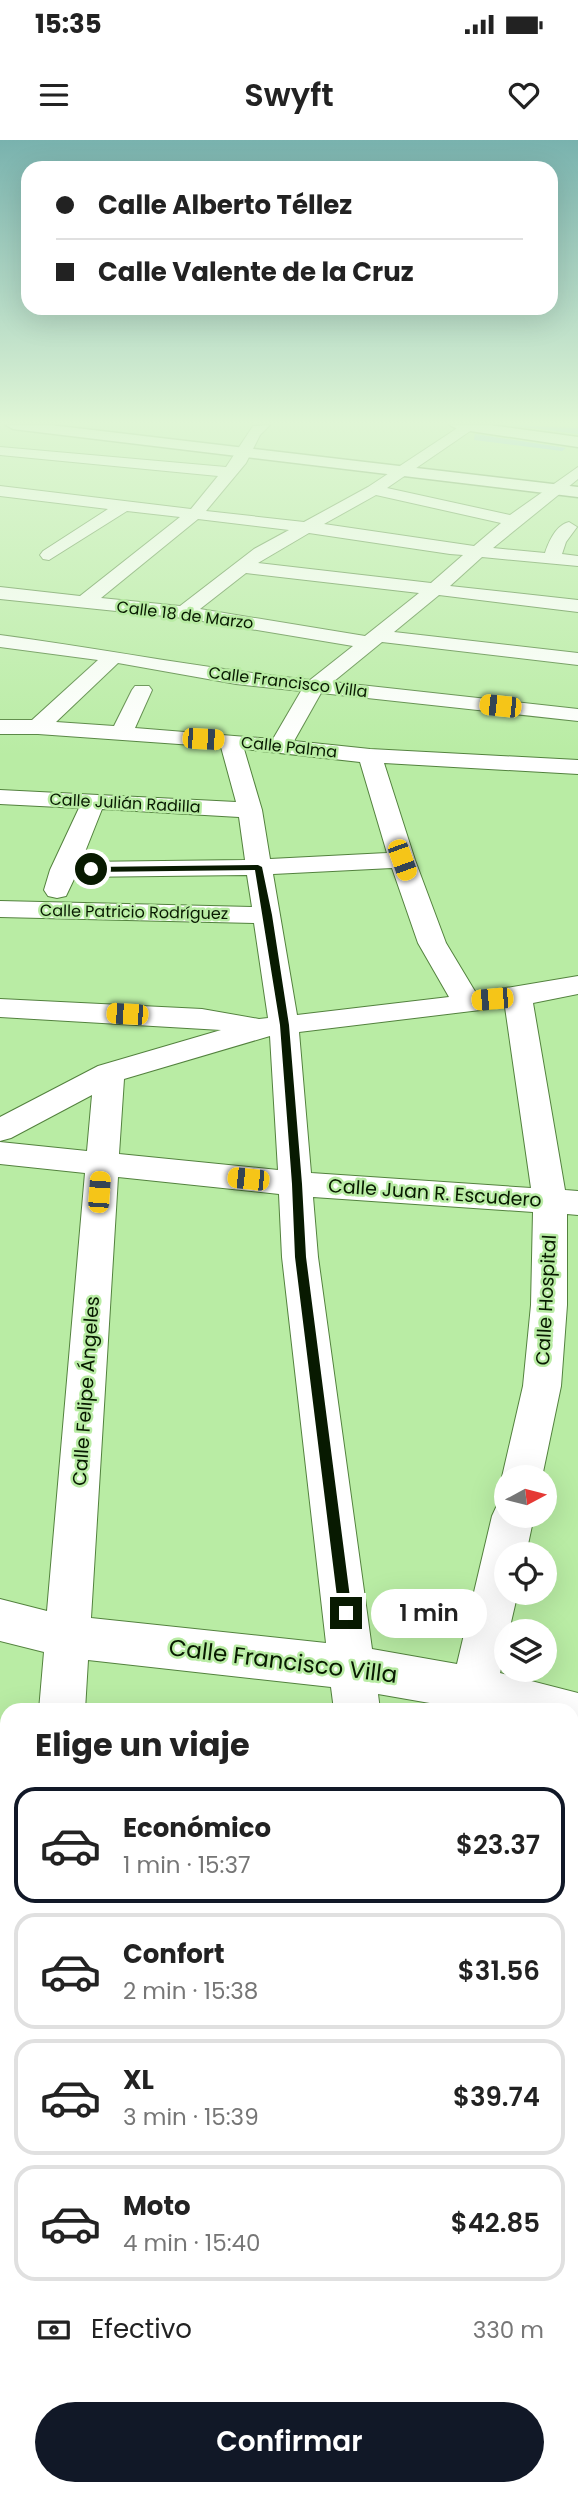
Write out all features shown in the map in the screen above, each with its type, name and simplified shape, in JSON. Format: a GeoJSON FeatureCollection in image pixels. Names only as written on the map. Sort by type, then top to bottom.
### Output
{"type":"FeatureCollection","features":[{"type":"Feature","properties":{"kind":"street"},"geometry":{"type":"LineString","coordinates":[[49,555],[80,535]]}},
{"type":"Feature","properties":{"kind":"street"},"geometry":{"type":"LineString","coordinates":[[84,602],[168,535]]}},
{"type":"Feature","properties":{"kind":"street"},"geometry":{"type":"LineString","coordinates":[[184,612],[260,553],[293,535]]}},
{"type":"Feature","properties":{"kind":"street"},"geometry":{"type":"LineString","coordinates":[[365,535],[578,561]]}},
{"type":"Feature","properties":{"kind":"street"},"geometry":{"type":"LineString","coordinates":[[281,745],[314,687],[437,588],[498,535]]}},
{"type":"Feature","properties":{"kind":"street"},"geometry":{"type":"LineString","coordinates":[[552,558],[563,535]]}},
{"type":"Feature","properties":{"kind":"street"},"geometry":{"type":"LineString","coordinates":[[243,567],[578,606]]}},
{"type":"Feature","properties":{"kind":"street","name":"Calle 18 de Marzo"},"geometry":{"type":"LineString","coordinates":[[0,593],[184,612],[373,639],[578,659]]}},
{"type":"Feature","properties":{"kind":"street"},"geometry":{"type":"LineString","coordinates":[[467,647],[509,597]]}},
{"type":"Feature","properties":{"kind":"street","name":"Calle Francisco Villa"},"geometry":{"type":"LineString","coordinates":[[0,641],[114,656],[236,678],[578,715]]}},
{"type":"Feature","properties":{"kind":"street"},"geometry":{"type":"LineString","coordinates":[[38,727],[114,656]]}},
{"type":"Feature","properties":{"kind":"street"},"geometry":{"type":"LineString","coordinates":[[121,735],[142,690]]}},
{"type":"Feature","properties":{"kind":"street","name":"Calle Palma"},"geometry":{"type":"LineString","coordinates":[[3,732],[38,727],[281,745],[370,756],[578,768]]}},
{"type":"Feature","properties":{"kind":"street"},"geometry":{"type":"LineString","coordinates":[[230,741],[250,810],[268,915],[273,1026],[297,1184],[300,1257],[355,1689]]}},
{"type":"Feature","properties":{"kind":"street"},"geometry":{"type":"LineString","coordinates":[[370,756],[402,860],[432,943],[466,1001]]}},
{"type":"Feature","properties":{"kind":"street","name":"Calle Julián Radilla"},"geometry":{"type":"LineString","coordinates":[[0,797],[250,810]]}},
{"type":"Feature","properties":{"kind":"street"},"geometry":{"type":"LineString","coordinates":[[51,910],[63,870],[94,801]]}},
{"type":"Feature","properties":{"kind":"street"},"geometry":{"type":"LineString","coordinates":[[63,870],[258,867],[402,860]]}},
{"type":"Feature","properties":{"kind":"street","name":"Calle Patricio Rodríguez"},"geometry":{"type":"LineString","coordinates":[[0,909],[268,915]]}},
{"type":"Feature","properties":{"kind":"street"},"geometry":{"type":"LineString","coordinates":[[0,1130],[109,1073],[273,1026],[466,1001],[518,997],[578,985]]}},
{"type":"Feature","properties":{"kind":"street","name":"Calle Hospital"},"geometry":{"type":"LineString","coordinates":[[518,997],[564,1202],[549,1305],[542,1386],[525,1465]]}},
{"type":"Feature","properties":{"kind":"street"},"geometry":{"type":"LineString","coordinates":[[0,1008],[202,1018],[273,1026]]}},
{"type":"Feature","properties":{"kind":"street","name":"Calle Felipe Ángeles"},"geometry":{"type":"LineString","coordinates":[[63,1703],[109,1073]]}},
{"type":"Feature","properties":{"kind":"street","name":"Calle Juan R. Escudero"},"geometry":{"type":"LineString","coordinates":[[0,1153],[297,1184],[564,1202]]}},
{"type":"Feature","properties":{"kind":"street"},"geometry":{"type":"LineString","coordinates":[[472,1699],[510,1528]]}},
{"type":"Feature","properties":{"kind":"street","name":"Calle Francisco Villa"},"geometry":{"type":"LineString","coordinates":[[0,1620],[69,1637],[185,1648],[355,1689],[506,1703]]}},
{"type":"Feature","properties":{"kind":"route"},"geometry":{"type":"LineString","coordinates":[[91,869],[258,867],[284,1025],[300,1257],[346,1613]]}}]}
